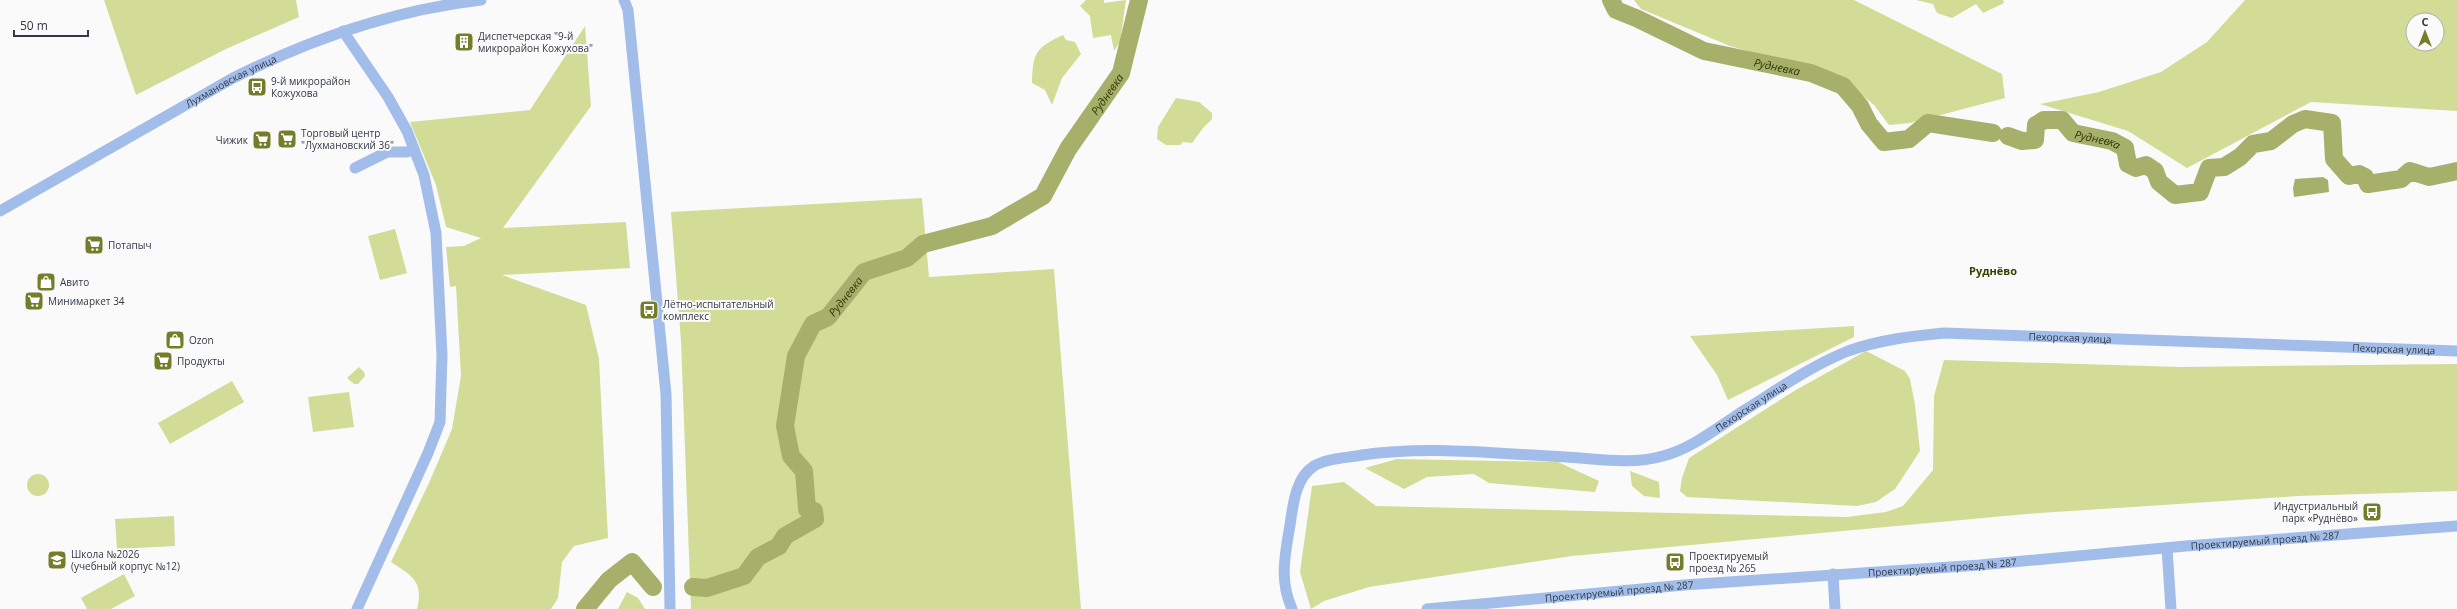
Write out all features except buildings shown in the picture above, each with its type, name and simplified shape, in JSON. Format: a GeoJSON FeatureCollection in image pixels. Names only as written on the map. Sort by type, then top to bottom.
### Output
{"type":"FeatureCollection","features":[{"type":"Feature","properties":{"kind":"street","name":"Лухмановская улица"},"geometry":{"type":"LineString","coordinates":[[0,211],[234,78],[269,60],[344,31],[429,8],[481,0]]}},
{"type":"Feature","properties":{"kind":"street"},"geometry":{"type":"LineString","coordinates":[[624,0],[628,10],[666,394],[670,609]]}},
{"type":"Feature","properties":{"kind":"street"},"geometry":{"type":"LineString","coordinates":[[344,31],[388,97],[407,131],[425,181],[437,241],[442,370],[440,422],[428,453],[357,609]]}},
{"type":"Feature","properties":{"kind":"street"},"geometry":{"type":"LineString","coordinates":[[355,168],[387,152],[407,152],[414,149]]}},
{"type":"Feature","properties":{"kind":"street","name":"Пехорская улица"},"geometry":{"type":"LineString","coordinates":[[1292,609],[1287,598],[1283,567],[1294,503],[1299,485],[1306,473],[1320,463],[1394,450],[1467,452],[1632,462],[1665,456],[1708,433],[1803,373],[1849,351],[1899,338],[1944,333],[2457,351]]}},
{"type":"Feature","properties":{"kind":"street","name":"Проектируемый проезд № 287"},"geometry":{"type":"LineString","coordinates":[[1427,609],[1684,585],[1980,565],[2167,548],[2457,526]]}},
{"type":"Feature","properties":{"kind":"street"},"geometry":{"type":"LineString","coordinates":[[2167,548],[2172,609]]}},
{"type":"Feature","properties":{"kind":"street"},"geometry":{"type":"LineString","coordinates":[[1833,574],[1835,609]]}},
{"type":"Feature","properties":{"kind":"shaded area"},"geometry":{"type":"Polygon","coordinates":[[[104,0],[296,0],[299,17],[226,49],[136,95],[104,0]]]}},
{"type":"Feature","properties":{"kind":"shaded area"},"geometry":{"type":"Polygon","coordinates":[[[1086,0],[1104,0],[1104,3],[1126,0],[1120,42],[1114,51],[1111,35],[1093,38],[1090,16],[1080,6],[1086,0]]]}},
{"type":"Feature","properties":{"kind":"shaded area"},"geometry":{"type":"Polygon","coordinates":[[[1634,0],[1854,0],[2002,74],[2005,98],[1910,123],[1889,125],[1874,105],[1841,77],[1730,46],[1641,9],[1634,0]]]}},
{"type":"Feature","properties":{"kind":"shaded area"},"geometry":{"type":"Polygon","coordinates":[[[1916,0],[2003,0],[2004,3],[1983,13],[1976,4],[1952,18],[1937,13],[1933,4],[1916,0]]]}},
{"type":"Feature","properties":{"kind":"shaded area"},"geometry":{"type":"Polygon","coordinates":[[[2245,0],[2457,0],[2457,111],[2311,102],[2187,168],[2128,131],[2040,104],[2099,92],[2161,72],[2207,42],[2245,0]]]}},
{"type":"Feature","properties":{"kind":"shaded area"},"geometry":{"type":"Polygon","coordinates":[[[585,26],[591,106],[503,228],[626,222],[630,268],[502,275],[586,305],[599,359],[608,538],[574,546],[562,562],[558,598],[551,609],[417,609],[419,592],[414,580],[405,571],[391,562],[429,483],[452,429],[461,376],[456,286],[450,287],[446,247],[464,246],[481,238],[446,227],[436,185],[410,122],[530,110],[585,26]]]}},
{"type":"Feature","properties":{"kind":"shaded area"},"geometry":{"type":"Polygon","coordinates":[[[1063,35],[1066,40],[1075,42],[1081,54],[1062,78],[1052,105],[1045,90],[1032,83],[1033,65],[1037,53],[1041,48],[1063,35]]]}},
{"type":"Feature","properties":{"kind":"shaded area"},"geometry":{"type":"Polygon","coordinates":[[[1176,98],[1199,102],[1212,113],[1212,119],[1192,143],[1183,142],[1180,145],[1166,145],[1157,139],[1158,127],[1176,98]]]}},
{"type":"Feature","properties":{"kind":"shaded area"},"geometry":{"type":"Polygon","coordinates":[[[2323,177],[2328,180],[2329,192],[2294,197],[2293,188],[2295,179],[2323,177]]]}},
{"type":"Feature","properties":{"kind":"shaded area"},"geometry":{"type":"Polygon","coordinates":[[[922,198],[929,277],[1054,269],[1081,609],[691,609],[681,341],[671,212],[922,198]]]}},
{"type":"Feature","properties":{"kind":"shaded area"},"geometry":{"type":"Polygon","coordinates":[[[395,229],[407,273],[380,280],[368,236],[395,229]]]}},
{"type":"Feature","properties":{"kind":"shaded area"},"geometry":{"type":"Polygon","coordinates":[[[1854,326],[1854,337],[1728,400],[1717,375],[1690,336],[1854,326]]]}},
{"type":"Feature","properties":{"kind":"shaded area"},"geometry":{"type":"Polygon","coordinates":[[[1866,351],[1905,371],[1910,379],[1915,405],[1920,451],[1895,489],[1876,502],[1857,506],[1687,497],[1680,491],[1682,478],[1689,458],[1794,391],[1866,351]]]}},
{"type":"Feature","properties":{"kind":"shaded area"},"geometry":{"type":"Polygon","coordinates":[[[1944,360],[2180,367],[2457,364],[2457,491],[2298,496],[2026,514],[1572,556],[1369,587],[1324,601],[1311,609],[1300,572],[1312,486],[1344,482],[1376,506],[1847,517],[1886,512],[1903,506],[1933,470],[1934,396],[1944,360]]]}},
{"type":"Feature","properties":{"kind":"shaded area"},"geometry":{"type":"Polygon","coordinates":[[[359,367],[364,372],[365,376],[358,384],[354,384],[347,378],[359,367]]]}},
{"type":"Feature","properties":{"kind":"shaded area"},"geometry":{"type":"Polygon","coordinates":[[[232,381],[244,402],[170,444],[158,423],[232,381]]]}},
{"type":"Feature","properties":{"kind":"shaded area"},"geometry":{"type":"Polygon","coordinates":[[[349,392],[354,427],[313,432],[308,397],[349,392]]]}},
{"type":"Feature","properties":{"kind":"shaded area"},"geometry":{"type":"Polygon","coordinates":[[[1397,459],[1558,462],[1599,481],[1595,492],[1489,483],[1474,474],[1427,477],[1404,489],[1365,468],[1397,459]]]}},
{"type":"Feature","properties":{"kind":"shaded area"},"geometry":{"type":"Polygon","coordinates":[[[1630,471],[1659,482],[1660,498],[1644,496],[1632,486],[1630,471]]]}},
{"type":"Feature","properties":{"kind":"shaded area"},"geometry":{"type":"Polygon","coordinates":[[[38,474],[46,477],[49,485],[46,493],[38,496],[30,493],[27,485],[30,477],[38,474]]]}},
{"type":"Feature","properties":{"kind":"shaded area"},"geometry":{"type":"Polygon","coordinates":[[[174,516],[175,546],[117,549],[115,519],[174,516]]]}},
{"type":"Feature","properties":{"kind":"shaded area"},"geometry":{"type":"Polygon","coordinates":[[[124,574],[135,596],[111,609],[87,609],[81,598],[124,574]]]}},
{"type":"Feature","properties":{"kind":"shaded area"},"geometry":{"type":"Polygon","coordinates":[[[627,592],[638,598],[645,609],[618,609],[627,592]]]}},
{"type":"Feature","properties":{"kind":"waterway","name":"Рудневка"},"geometry":{"type":"LineString","coordinates":[[693,587],[707,588],[744,576],[758,557],[779,546],[785,536],[815,519],[814,511],[807,509],[804,471],[791,456],[785,426],[796,356],[813,324],[828,317],[864,272],[907,258],[923,244],[992,226],[1043,196],[1068,149],[1121,73],[1139,0]]}},
{"type":"Feature","properties":{"kind":"waterway","name":"Рудневка"},"geometry":{"type":"LineString","coordinates":[[1611,0],[1616,10],[1704,51],[1811,73],[1843,86],[1860,106],[1869,124],[1884,142],[1909,139],[1928,123],[1993,133]]}},
{"type":"Feature","properties":{"kind":"waterway","name":"Рудневка"},"geometry":{"type":"LineString","coordinates":[[2008,136],[2022,141],[2035,140],[2036,125],[2044,120],[2062,120],[2073,133],[2112,141],[2125,148],[2128,164],[2136,168],[2146,165],[2155,171],[2159,182],[2175,195],[2200,192],[2209,168],[2224,167],[2240,157],[2253,144],[2271,141],[2293,124],[2305,119],[2332,123],[2334,159],[2349,176],[2359,174],[2365,177],[2368,184],[2401,179],[2410,171],[2429,177],[2457,171]]}},
{"type":"Feature","properties":{"kind":"waterway","name":"Рудневка"},"geometry":{"type":"LineString","coordinates":[[585,609],[609,580],[632,562],[653,587]]}},
{"type":"Feature","properties":{"kind":"place","name":"Диспетчерская \"9-й микрорайон Кожухова\""},"geometry":{"type":"Point","coordinates":[464,42]}},
{"type":"Feature","properties":{"kind":"place","name":"9-й микрорайон Кожухова"},"geometry":{"type":"Point","coordinates":[257,87]}},
{"type":"Feature","properties":{"kind":"place","name":"Торговый центр \"Лухмановский 36\""},"geometry":{"type":"Point","coordinates":[287,139]}},
{"type":"Feature","properties":{"kind":"place","name":"Чижик"},"geometry":{"type":"Point","coordinates":[262,140]}},
{"type":"Feature","properties":{"kind":"place","name":"Потапыч"},"geometry":{"type":"Point","coordinates":[94,245]}},
{"type":"Feature","properties":{"kind":"place","name":"Авито"},"geometry":{"type":"Point","coordinates":[46,282]}},
{"type":"Feature","properties":{"kind":"place","name":"Минимаркет 34"},"geometry":{"type":"Point","coordinates":[34,301]}},
{"type":"Feature","properties":{"kind":"place","name":"Лётно-испытательный комплекс"},"geometry":{"type":"Point","coordinates":[649,310]}},
{"type":"Feature","properties":{"kind":"place","name":"Ozon"},"geometry":{"type":"Point","coordinates":[175,340]}},
{"type":"Feature","properties":{"kind":"place","name":"Продукты"},"geometry":{"type":"Point","coordinates":[163,361]}},
{"type":"Feature","properties":{"kind":"place","name":"Индустриальный парк «Руднёво»"},"geometry":{"type":"Point","coordinates":[2372,512]}},
{"type":"Feature","properties":{"kind":"place","name":"Школа №2026 (учебный корпус №12)"},"geometry":{"type":"Point","coordinates":[57,560]}},
{"type":"Feature","properties":{"kind":"place","name":"Проектируемый проезд № 265"},"geometry":{"type":"Point","coordinates":[1675,562]}},
{"type":"Feature","properties":{"kind":"district","name":"Руднёво"},"geometry":{"type":"Point","coordinates":[1993,270]}}]}
